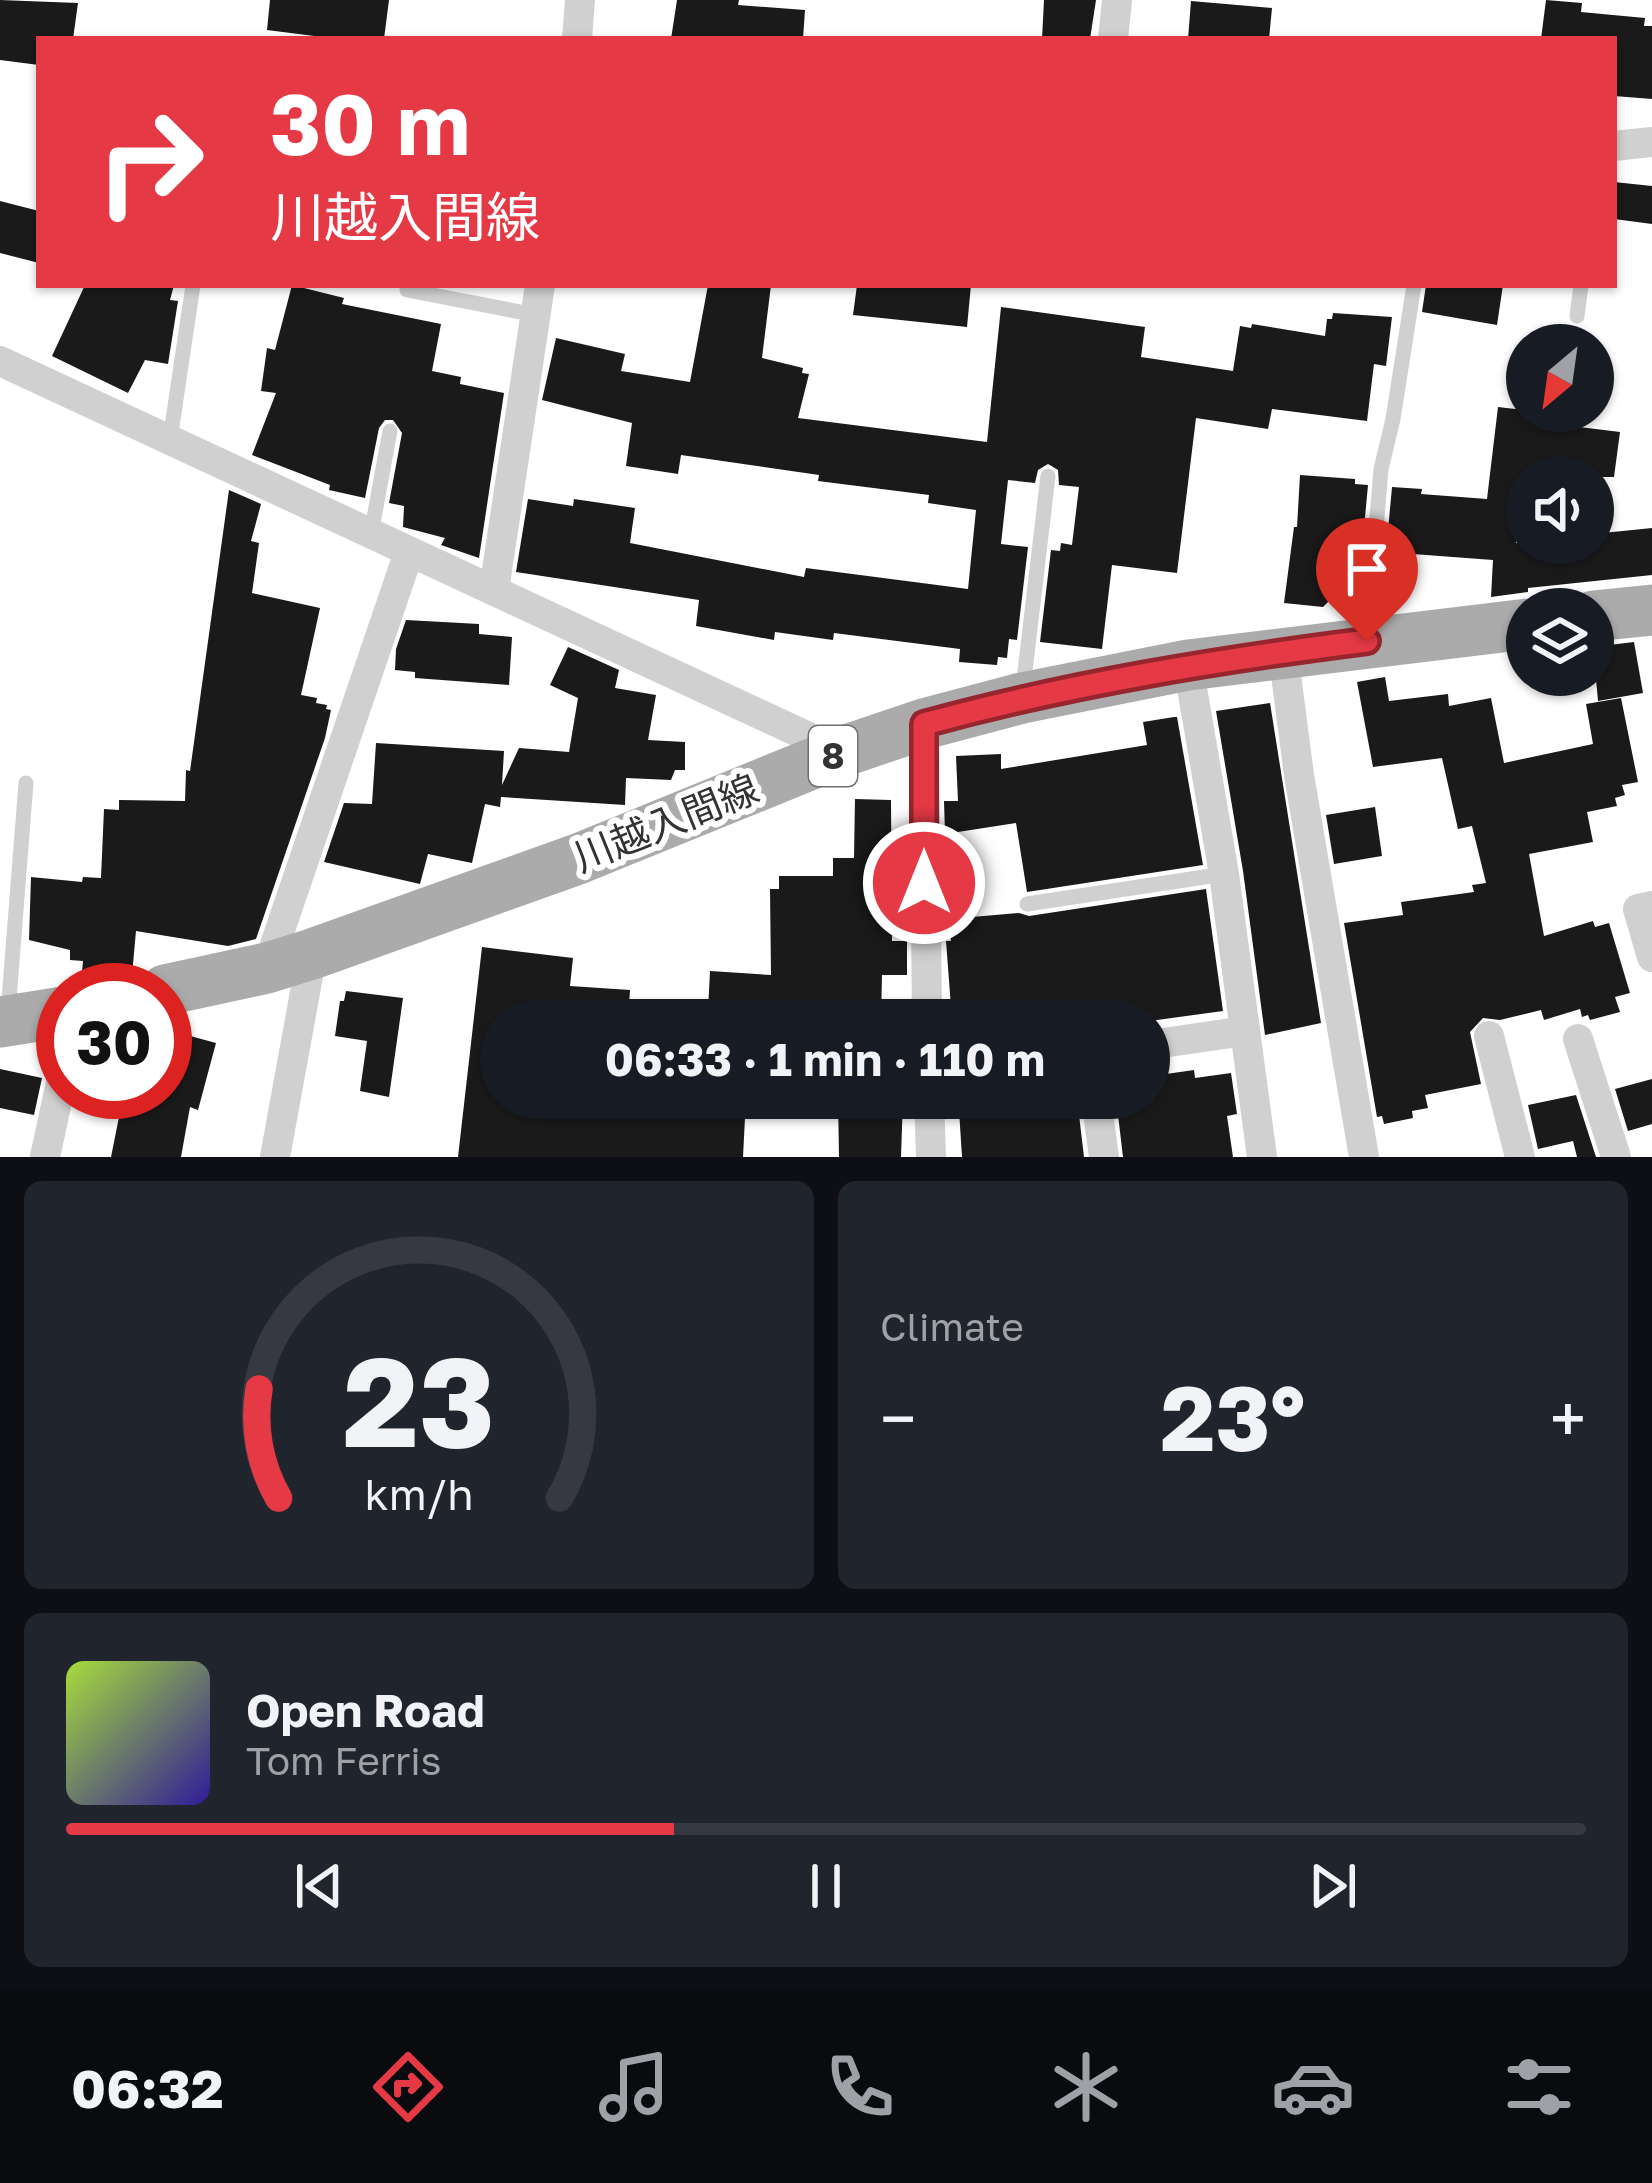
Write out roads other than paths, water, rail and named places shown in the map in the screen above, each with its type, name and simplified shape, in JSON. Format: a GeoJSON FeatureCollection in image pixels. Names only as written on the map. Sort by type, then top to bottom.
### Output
{"type":"FeatureCollection","features":[{"type":"Feature","properties":{"kind":"main road"},"geometry":{"type":"LineString","coordinates":[[1614,614],[1652,610]]}},
{"type":"Feature","properties":{"kind":"main road","name":"川越入間線"},"geometry":{"type":"LineString","coordinates":[[192,984],[290,961],[578,859],[841,752],[924,724],[1022,698],[1188,665],[1506,626]]}},
{"type":"Feature","properties":{"kind":"main road"},"geometry":{"type":"LineString","coordinates":[[4,1022],[36,1017]]}},
{"type":"Feature","properties":{"kind":"street"},"geometry":{"type":"LineString","coordinates":[[1113,36],[1118,0]]}},
{"type":"Feature","properties":{"kind":"street"},"geometry":{"type":"LineString","coordinates":[[1617,146],[1652,142]]}},
{"type":"Feature","properties":{"kind":"street"},"geometry":{"type":"LineString","coordinates":[[494,590],[538,300]]}},
{"type":"Feature","properties":{"kind":"street"},"geometry":{"type":"LineString","coordinates":[[0,361],[841,752]]}},
{"type":"Feature","properties":{"kind":"street"},"geometry":{"type":"LineString","coordinates":[[275,1157],[290,961],[409,552]]}},
{"type":"Feature","properties":{"kind":"street"},"geometry":{"type":"LineString","coordinates":[[1283,652],[1364,1157]]}},
{"type":"Feature","properties":{"kind":"street"},"geometry":{"type":"LineString","coordinates":[[1188,665],[1224,874],[1262,1157]]}},
{"type":"Feature","properties":{"kind":"street"},"geometry":{"type":"LineString","coordinates":[[924,724],[927,999]]}},
{"type":"Feature","properties":{"kind":"street"},"geometry":{"type":"LineString","coordinates":[[1652,906],[1638,909],[1652,957]]}},
{"type":"Feature","properties":{"kind":"street"},"geometry":{"type":"LineString","coordinates":[[1170,1042],[1244,1031]]}},
{"type":"Feature","properties":{"kind":"street"},"geometry":{"type":"LineString","coordinates":[[1489,1036],[1520,1157]]}},
{"type":"Feature","properties":{"kind":"street"},"geometry":{"type":"LineString","coordinates":[[1578,1039],[1616,1157]]}},
{"type":"Feature","properties":{"kind":"street"},"geometry":{"type":"LineString","coordinates":[[45,1157],[53,1119]]}},
{"type":"Feature","properties":{"kind":"street"},"geometry":{"type":"LineString","coordinates":[[930,1119],[931,1157]]}},
{"type":"Feature","properties":{"kind":"street"},"geometry":{"type":"LineString","coordinates":[[1099,1119],[1104,1157]]}},
{"type":"Feature","properties":{"kind":"lane"},"geometry":{"type":"LineString","coordinates":[[170,440],[193,288]]}},
{"type":"Feature","properties":{"kind":"lane"},"geometry":{"type":"LineString","coordinates":[[407,288],[538,300]]}},
{"type":"Feature","properties":{"kind":"lane"},"geometry":{"type":"LineString","coordinates":[[1367,641],[1381,469],[1414,288]]}},
{"type":"Feature","properties":{"kind":"lane"},"geometry":{"type":"LineString","coordinates":[[1577,316],[1581,288]]}},
{"type":"Feature","properties":{"kind":"lane"},"geometry":{"type":"LineString","coordinates":[[371,535],[390,431]]}},
{"type":"Feature","properties":{"kind":"lane"},"geometry":{"type":"LineString","coordinates":[[1022,698],[1048,476]]}},
{"type":"Feature","properties":{"kind":"lane"},"geometry":{"type":"LineString","coordinates":[[4,1022],[26,783]]}},
{"type":"Feature","properties":{"kind":"lane"},"geometry":{"type":"LineString","coordinates":[[1027,904],[1224,874]]}}]}
